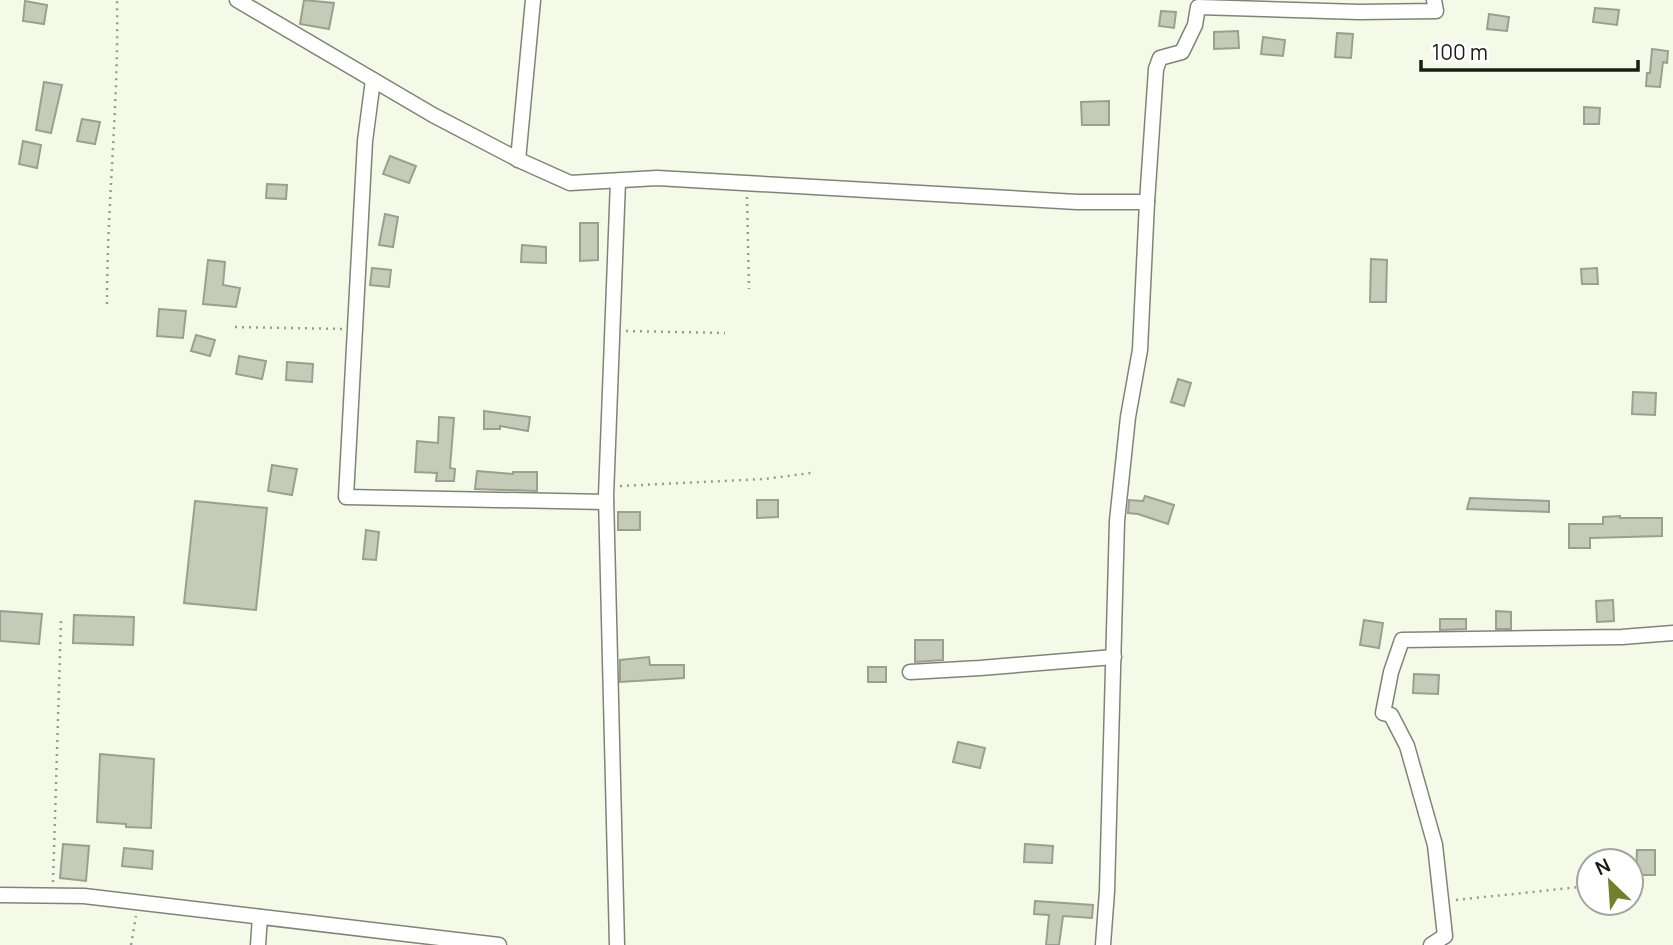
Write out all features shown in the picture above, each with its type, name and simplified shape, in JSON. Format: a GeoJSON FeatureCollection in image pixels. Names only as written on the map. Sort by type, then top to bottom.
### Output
{"type":"FeatureCollection","features":[{"type":"Feature","properties":{"kind":"street"},"geometry":{"type":"LineString","coordinates":[[237,0],[433,115],[518,160],[570,183],[657,178],[1077,202],[1147,202]]}},
{"type":"Feature","properties":{"kind":"street"},"geometry":{"type":"LineString","coordinates":[[518,160],[533,0]]}},
{"type":"Feature","properties":{"kind":"street"},"geometry":{"type":"LineString","coordinates":[[1102,945],[1107,891],[1117,521],[1128,417],[1140,351],[1156,69],[1160,58],[1182,52],[1195,25],[1198,7],[1359,12],[1436,11],[1434,0]]}},
{"type":"Feature","properties":{"kind":"street"},"geometry":{"type":"LineString","coordinates":[[373,80],[365,141],[346,497],[606,502]]}},
{"type":"Feature","properties":{"kind":"street"},"geometry":{"type":"LineString","coordinates":[[617,945],[606,487],[618,181]]}},
{"type":"Feature","properties":{"kind":"street"},"geometry":{"type":"LineString","coordinates":[[1430,945],[1445,936],[1436,845],[1410,758],[1391,715],[1383,713],[1391,672],[1402,640],[1608,637],[1673,633]]}},
{"type":"Feature","properties":{"kind":"street"},"geometry":{"type":"LineString","coordinates":[[910,672],[1114,657]]}},
{"type":"Feature","properties":{"kind":"street"},"geometry":{"type":"LineString","coordinates":[[0,895],[84,896],[499,945]]}},
{"type":"Feature","properties":{"kind":"street"},"geometry":{"type":"LineString","coordinates":[[258,945],[260,917]]}},
{"type":"Feature","properties":{"kind":"path"},"geometry":{"type":"LineString","coordinates":[[107,304],[107,238],[115,136],[117,0]]}},
{"type":"Feature","properties":{"kind":"path"},"geometry":{"type":"LineString","coordinates":[[747,183],[749,289]]}},
{"type":"Feature","properties":{"kind":"path"},"geometry":{"type":"LineString","coordinates":[[235,327],[356,330]]}},
{"type":"Feature","properties":{"kind":"path"},"geometry":{"type":"LineString","coordinates":[[612,331],[725,333]]}},
{"type":"Feature","properties":{"kind":"path"},"geometry":{"type":"LineString","coordinates":[[606,487],[764,479],[811,472]]}},
{"type":"Feature","properties":{"kind":"path"},"geometry":{"type":"LineString","coordinates":[[52,896],[61,621]]}},
{"type":"Feature","properties":{"kind":"path"},"geometry":{"type":"LineString","coordinates":[[1442,902],[1575,888]]}},
{"type":"Feature","properties":{"kind":"path"},"geometry":{"type":"LineString","coordinates":[[131,945],[139,902]]}},
{"type":"Feature","properties":{"kind":"building"},"geometry":{"type":"Polygon","coordinates":[[[304,0],[334,3],[329,29],[300,24],[304,0]]]}},
{"type":"Feature","properties":{"kind":"building"},"geometry":{"type":"Polygon","coordinates":[[[25,1],[47,5],[44,24],[23,21],[25,1]]]}},
{"type":"Feature","properties":{"kind":"building"},"geometry":{"type":"Polygon","coordinates":[[[1595,8],[1619,10],[1617,25],[1593,22],[1595,8]]]}},
{"type":"Feature","properties":{"kind":"building"},"geometry":{"type":"Polygon","coordinates":[[[1161,11],[1176,12],[1174,28],[1159,26],[1161,11]]]}},
{"type":"Feature","properties":{"kind":"building"},"geometry":{"type":"Polygon","coordinates":[[[1489,14],[1509,17],[1507,31],[1487,29],[1489,14]]]}},
{"type":"Feature","properties":{"kind":"building"},"geometry":{"type":"Polygon","coordinates":[[[1238,31],[1239,48],[1214,49],[1214,32],[1238,31]]]}},
{"type":"Feature","properties":{"kind":"building"},"geometry":{"type":"Polygon","coordinates":[[[1337,33],[1353,34],[1351,58],[1335,57],[1337,33]]]}},
{"type":"Feature","properties":{"kind":"building"},"geometry":{"type":"Polygon","coordinates":[[[1263,37],[1285,40],[1283,56],[1261,54],[1263,37]]]}},
{"type":"Feature","properties":{"kind":"building"},"geometry":{"type":"Polygon","coordinates":[[[1652,49],[1668,51],[1667,63],[1663,62],[1660,87],[1646,86],[1652,49]]]}},
{"type":"Feature","properties":{"kind":"building"},"geometry":{"type":"Polygon","coordinates":[[[44,82],[62,85],[51,133],[36,130],[44,82]]]}},
{"type":"Feature","properties":{"kind":"building"},"geometry":{"type":"Polygon","coordinates":[[[1109,101],[1109,125],[1082,125],[1081,102],[1109,101]]]}},
{"type":"Feature","properties":{"kind":"building"},"geometry":{"type":"Polygon","coordinates":[[[1584,107],[1600,108],[1599,124],[1584,124],[1584,107]]]}},
{"type":"Feature","properties":{"kind":"building"},"geometry":{"type":"Polygon","coordinates":[[[82,119],[100,122],[95,144],[77,141],[82,119]]]}},
{"type":"Feature","properties":{"kind":"building"},"geometry":{"type":"Polygon","coordinates":[[[23,141],[41,145],[37,168],[19,164],[23,141]]]}},
{"type":"Feature","properties":{"kind":"building"},"geometry":{"type":"Polygon","coordinates":[[[390,156],[416,166],[409,183],[383,174],[390,156]]]}},
{"type":"Feature","properties":{"kind":"building"},"geometry":{"type":"Polygon","coordinates":[[[267,184],[287,185],[286,199],[266,198],[267,184]]]}},
{"type":"Feature","properties":{"kind":"building"},"geometry":{"type":"Polygon","coordinates":[[[385,214],[398,217],[393,247],[379,245],[385,214]]]}},
{"type":"Feature","properties":{"kind":"building"},"geometry":{"type":"Polygon","coordinates":[[[580,223],[598,223],[598,260],[580,261],[580,223]]]}},
{"type":"Feature","properties":{"kind":"building"},"geometry":{"type":"Polygon","coordinates":[[[522,245],[546,247],[546,263],[521,262],[522,245]]]}},
{"type":"Feature","properties":{"kind":"building"},"geometry":{"type":"Polygon","coordinates":[[[1371,259],[1387,260],[1386,302],[1370,302],[1371,259]]]}},
{"type":"Feature","properties":{"kind":"building"},"geometry":{"type":"Polygon","coordinates":[[[208,260],[225,262],[223,285],[240,288],[236,307],[203,304],[208,260]]]}},
{"type":"Feature","properties":{"kind":"building"},"geometry":{"type":"Polygon","coordinates":[[[372,268],[391,270],[389,287],[370,285],[372,268]]]}},
{"type":"Feature","properties":{"kind":"building"},"geometry":{"type":"Polygon","coordinates":[[[1597,268],[1598,284],[1582,284],[1581,269],[1597,268]]]}},
{"type":"Feature","properties":{"kind":"building"},"geometry":{"type":"Polygon","coordinates":[[[159,309],[186,311],[183,338],[157,336],[159,309]]]}},
{"type":"Feature","properties":{"kind":"building"},"geometry":{"type":"Polygon","coordinates":[[[196,335],[215,340],[210,356],[191,351],[196,335]]]}},
{"type":"Feature","properties":{"kind":"building"},"geometry":{"type":"Polygon","coordinates":[[[239,356],[266,361],[262,379],[236,374],[239,356]]]}},
{"type":"Feature","properties":{"kind":"building"},"geometry":{"type":"Polygon","coordinates":[[[287,362],[313,364],[312,382],[286,380],[287,362]]]}},
{"type":"Feature","properties":{"kind":"building"},"geometry":{"type":"Polygon","coordinates":[[[1178,379],[1191,383],[1184,406],[1171,402],[1178,379]]]}},
{"type":"Feature","properties":{"kind":"building"},"geometry":{"type":"Polygon","coordinates":[[[1633,392],[1656,393],[1655,415],[1632,414],[1633,392]]]}},
{"type":"Feature","properties":{"kind":"building"},"geometry":{"type":"Polygon","coordinates":[[[484,411],[530,417],[528,431],[500,426],[500,429],[484,429],[484,411]]]}},
{"type":"Feature","properties":{"kind":"building"},"geometry":{"type":"Polygon","coordinates":[[[439,417],[454,418],[450,468],[455,469],[454,481],[436,481],[437,473],[415,472],[417,441],[438,443],[439,417]]]}},
{"type":"Feature","properties":{"kind":"building"},"geometry":{"type":"Polygon","coordinates":[[[272,465],[297,469],[292,495],[268,491],[272,465]]]}},
{"type":"Feature","properties":{"kind":"building"},"geometry":{"type":"Polygon","coordinates":[[[477,471],[513,474],[537,472],[537,491],[475,489],[477,471]]]}},
{"type":"Feature","properties":{"kind":"building"},"geometry":{"type":"Polygon","coordinates":[[[1145,496],[1174,505],[1168,524],[1128,513],[1129,500],[1143,501],[1145,496]]]}},
{"type":"Feature","properties":{"kind":"building"},"geometry":{"type":"Polygon","coordinates":[[[1470,498],[1549,501],[1549,512],[1467,509],[1470,498]]]}},
{"type":"Feature","properties":{"kind":"building"},"geometry":{"type":"Polygon","coordinates":[[[757,500],[778,500],[778,517],[757,518],[757,500]]]}},
{"type":"Feature","properties":{"kind":"building"},"geometry":{"type":"Polygon","coordinates":[[[195,501],[267,508],[256,610],[184,603],[195,501]]]}},
{"type":"Feature","properties":{"kind":"building"},"geometry":{"type":"Polygon","coordinates":[[[618,512],[640,512],[640,530],[618,530],[618,512]]]}},
{"type":"Feature","properties":{"kind":"building"},"geometry":{"type":"Polygon","coordinates":[[[1603,517],[1662,518],[1662,536],[1590,538],[1590,548],[1569,548],[1569,524],[1603,524],[1603,517]]]}},
{"type":"Feature","properties":{"kind":"building"},"geometry":{"type":"Polygon","coordinates":[[[366,530],[379,532],[376,560],[363,559],[366,530]]]}},
{"type":"Feature","properties":{"kind":"building"},"geometry":{"type":"Polygon","coordinates":[[[1613,600],[1614,621],[1597,622],[1596,601],[1613,600]]]}},
{"type":"Feature","properties":{"kind":"building"},"geometry":{"type":"Polygon","coordinates":[[[0,611],[42,614],[39,644],[0,641],[0,611]]]}},
{"type":"Feature","properties":{"kind":"building"},"geometry":{"type":"Polygon","coordinates":[[[1496,611],[1511,612],[1511,629],[1496,629],[1496,611]]]}},
{"type":"Feature","properties":{"kind":"building"},"geometry":{"type":"Polygon","coordinates":[[[74,615],[134,617],[133,645],[73,643],[74,615]]]}},
{"type":"Feature","properties":{"kind":"building"},"geometry":{"type":"Polygon","coordinates":[[[1440,619],[1466,619],[1466,629],[1440,630],[1440,619]]]}},
{"type":"Feature","properties":{"kind":"building"},"geometry":{"type":"Polygon","coordinates":[[[1364,620],[1383,623],[1379,648],[1360,645],[1364,620]]]}},
{"type":"Feature","properties":{"kind":"building"},"geometry":{"type":"Polygon","coordinates":[[[915,640],[943,640],[943,660],[915,662],[915,640]]]}},
{"type":"Feature","properties":{"kind":"building"},"geometry":{"type":"Polygon","coordinates":[[[649,657],[650,665],[684,665],[684,678],[620,682],[620,660],[649,657]]]}},
{"type":"Feature","properties":{"kind":"building"},"geometry":{"type":"Polygon","coordinates":[[[868,667],[886,667],[886,682],[868,682],[868,667]]]}},
{"type":"Feature","properties":{"kind":"building"},"geometry":{"type":"Polygon","coordinates":[[[1414,674],[1439,675],[1438,694],[1413,693],[1414,674]]]}},
{"type":"Feature","properties":{"kind":"building"},"geometry":{"type":"Polygon","coordinates":[[[958,742],[985,748],[980,768],[953,762],[958,742]]]}},
{"type":"Feature","properties":{"kind":"building"},"geometry":{"type":"Polygon","coordinates":[[[100,754],[154,759],[151,828],[97,822],[100,754]]]}},
{"type":"Feature","properties":{"kind":"building"},"geometry":{"type":"Polygon","coordinates":[[[63,844],[89,846],[86,881],[60,878],[63,844]]]}},
{"type":"Feature","properties":{"kind":"building"},"geometry":{"type":"Polygon","coordinates":[[[1025,844],[1053,846],[1052,863],[1024,862],[1025,844]]]}},
{"type":"Feature","properties":{"kind":"building"},"geometry":{"type":"Polygon","coordinates":[[[124,848],[153,851],[152,869],[122,866],[124,848]]]}},
{"type":"Feature","properties":{"kind":"building"},"geometry":{"type":"Polygon","coordinates":[[[1645,850],[1655,850],[1655,875],[1645,875],[1645,850]]]}},
{"type":"Feature","properties":{"kind":"building"},"geometry":{"type":"Polygon","coordinates":[[[1035,901],[1093,905],[1092,918],[1063,916],[1059,945],[1046,945],[1049,915],[1034,914],[1035,901]]]}}]}
